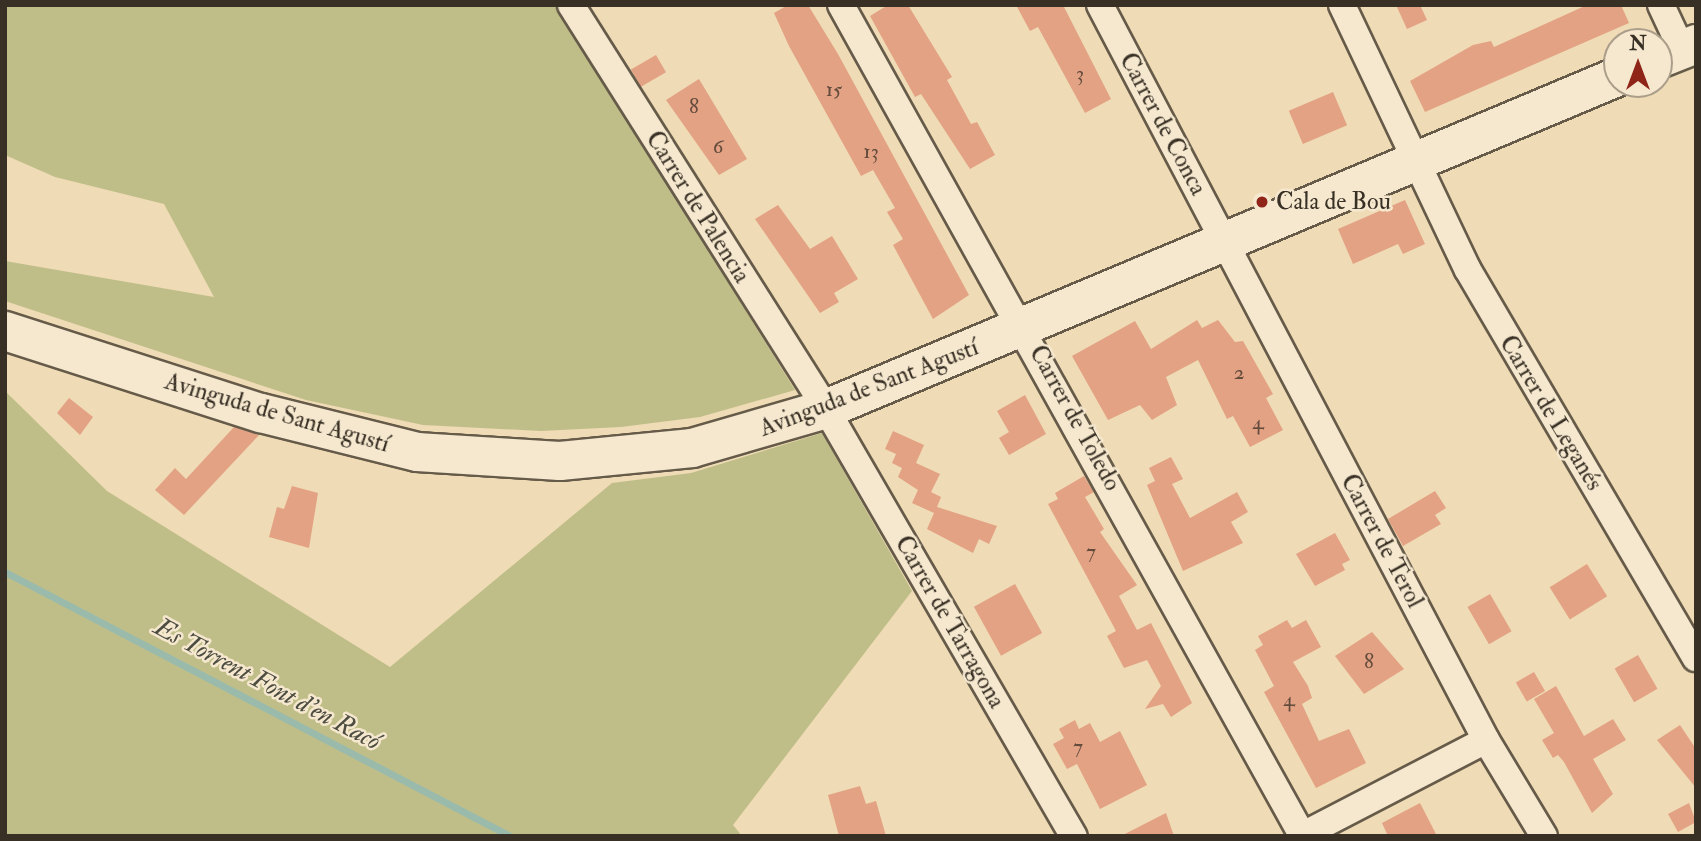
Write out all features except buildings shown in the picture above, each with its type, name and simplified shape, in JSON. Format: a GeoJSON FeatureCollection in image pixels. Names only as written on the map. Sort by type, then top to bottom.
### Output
{"type":"FeatureCollection","features":[{"type":"Feature","properties":{"kind":"street","name":"Carrer de Palencia"},"geometry":{"type":"LineString","coordinates":[[571,5],[826,409]]}},
{"type":"Feature","properties":{"kind":"street","name":"Carrer de Toledo"},"geometry":{"type":"LineString","coordinates":[[841,5],[1025,327],[1301,835]]}},
{"type":"Feature","properties":{"kind":"street","name":"Carrer de Conca"},"geometry":{"type":"LineString","coordinates":[[1100,5],[1225,244]]}},
{"type":"Feature","properties":{"kind":"street","name":"Carrer de Leganés"},"geometry":{"type":"LineString","coordinates":[[1342,5],[1468,270],[1692,644]]}},
{"type":"Feature","properties":{"kind":"street"},"geometry":{"type":"LineString","coordinates":[[1661,5],[1679,51]]}},
{"type":"Feature","properties":{"kind":"street","name":"Avinguda de Sant Agustí"},"geometry":{"type":"LineString","coordinates":[[5,331],[359,442],[490,460],[681,449],[826,409],[1225,244],[1603,83]]}},
{"type":"Feature","properties":{"kind":"street","name":"Carrer de Terol"},"geometry":{"type":"LineString","coordinates":[[1225,244],[1486,740],[1544,836]]}},
{"type":"Feature","properties":{"kind":"street","name":"Carrer de Tarragona"},"geometry":{"type":"LineString","coordinates":[[826,409],[1074,836]]}},
{"type":"Feature","properties":{"kind":"street"},"geometry":{"type":"LineString","coordinates":[[1301,835],[1486,740]]}},
{"type":"Feature","properties":{"kind":"shaded area"},"geometry":{"type":"Polygon","coordinates":[[[5,5],[556,5],[795,390],[700,417],[621,427],[541,431],[423,425],[306,400],[5,301],[5,261],[214,297],[164,204],[55,177],[5,155],[5,5]]]}},
{"type":"Feature","properties":{"kind":"shaded area"},"geometry":{"type":"Polygon","coordinates":[[[5,391],[107,491],[390,667],[612,483],[691,473],[822,433],[912,591],[733,825],[742,836],[5,836],[5,391]]]}},
{"type":"Feature","properties":{"kind":"waterway","name":"Es Torrent Font d'en Racó"},"geometry":{"type":"LineString","coordinates":[[5,572],[510,836]]}},
{"type":"Feature","properties":{"kind":"place","name":"Cala de Bou"},"geometry":{"type":"Point","coordinates":[1262,202]}}]}
